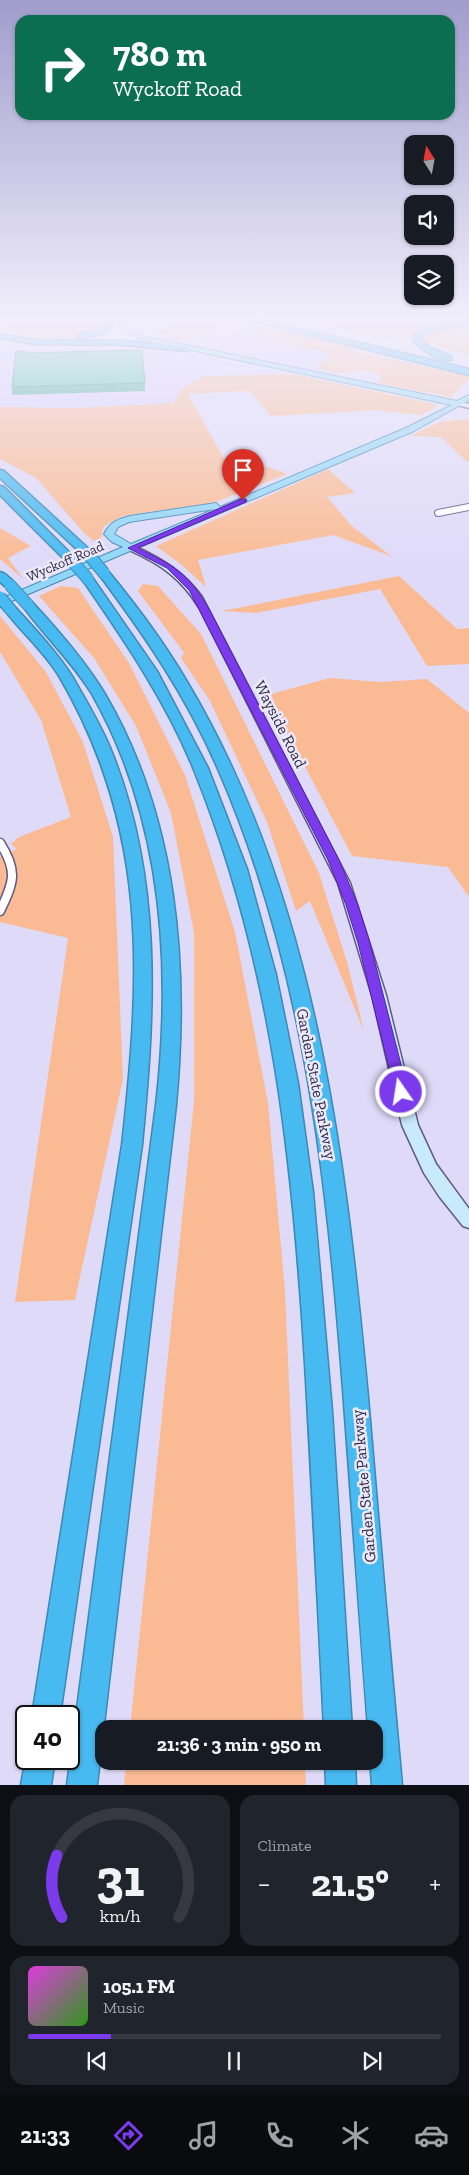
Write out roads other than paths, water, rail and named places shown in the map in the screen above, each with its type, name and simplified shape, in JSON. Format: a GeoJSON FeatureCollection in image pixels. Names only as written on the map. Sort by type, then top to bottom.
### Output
{"type":"FeatureCollection","features":[{"type":"Feature","properties":{"kind":"highway","name":"Garden State Parkway"},"geometry":{"type":"LineString","coordinates":[[0,473],[87,553],[96,576],[122,623],[152,670],[180,721],[198,760],[235,856],[254,919],[271,987],[299,1156],[309,1254],[337,1720]]}},
{"type":"Feature","properties":{"kind":"highway","name":"Garden State Parkway"},"geometry":{"type":"LineString","coordinates":[[0,489],[71,560],[96,576],[140,621],[181,682],[222,762],[260,856],[277,908],[299,992],[326,1129],[343,1249],[387,1785]]}},
{"type":"Feature","properties":{"kind":"highway"},"geometry":{"type":"LineString","coordinates":[[0,575],[10,585],[10,603],[50,655],[72,688],[89,719],[113,775],[123,805],[136,862],[142,907],[145,968],[144,1026],[134,1133],[48,1705]]}},
{"type":"Feature","properties":{"kind":"highway"},"geometry":{"type":"LineString","coordinates":[[10,603],[66,648],[97,694],[122,742],[135,773],[159,855],[172,960],[170,1065],[161,1153],[82,1785]]}},
{"type":"Feature","properties":{"kind":"highway"},"geometry":{"type":"LineString","coordinates":[[36,1785],[38,1770]]}},
{"type":"Feature","properties":{"kind":"highway"},"geometry":{"type":"LineString","coordinates":[[340,1770],[341,1785]]}},
{"type":"Feature","properties":{"kind":"main road"},"geometry":{"type":"LineString","coordinates":[[446,401],[459,404]]}},
{"type":"Feature","properties":{"kind":"main road","name":"Wyckoff Road"},"geometry":{"type":"LineString","coordinates":[[10,603],[132,548],[411,429],[463,401]]}},
{"type":"Feature","properties":{"kind":"main road"},"geometry":{"type":"LineString","coordinates":[[132,548],[112,538],[109,534],[111,528],[120,522],[130,519],[239,502]]}},
{"type":"Feature","properties":{"kind":"street"},"geometry":{"type":"LineString","coordinates":[[459,404],[469,406]]}},
{"type":"Feature","properties":{"kind":"street"},"geometry":{"type":"LineString","coordinates":[[438,513],[469,507]]}},
{"type":"Feature","properties":{"kind":"street","name":"Wayside Road"},"geometry":{"type":"LineString","coordinates":[[132,548],[170,567],[181,575],[193,589],[334,860],[352,905],[364,943],[410,1124],[430,1168],[445,1192],[469,1222]]}},
{"type":"Feature","properties":{"kind":"street"},"geometry":{"type":"LineString","coordinates":[[0,843],[14,868],[11,889],[0,912]]}}]}
